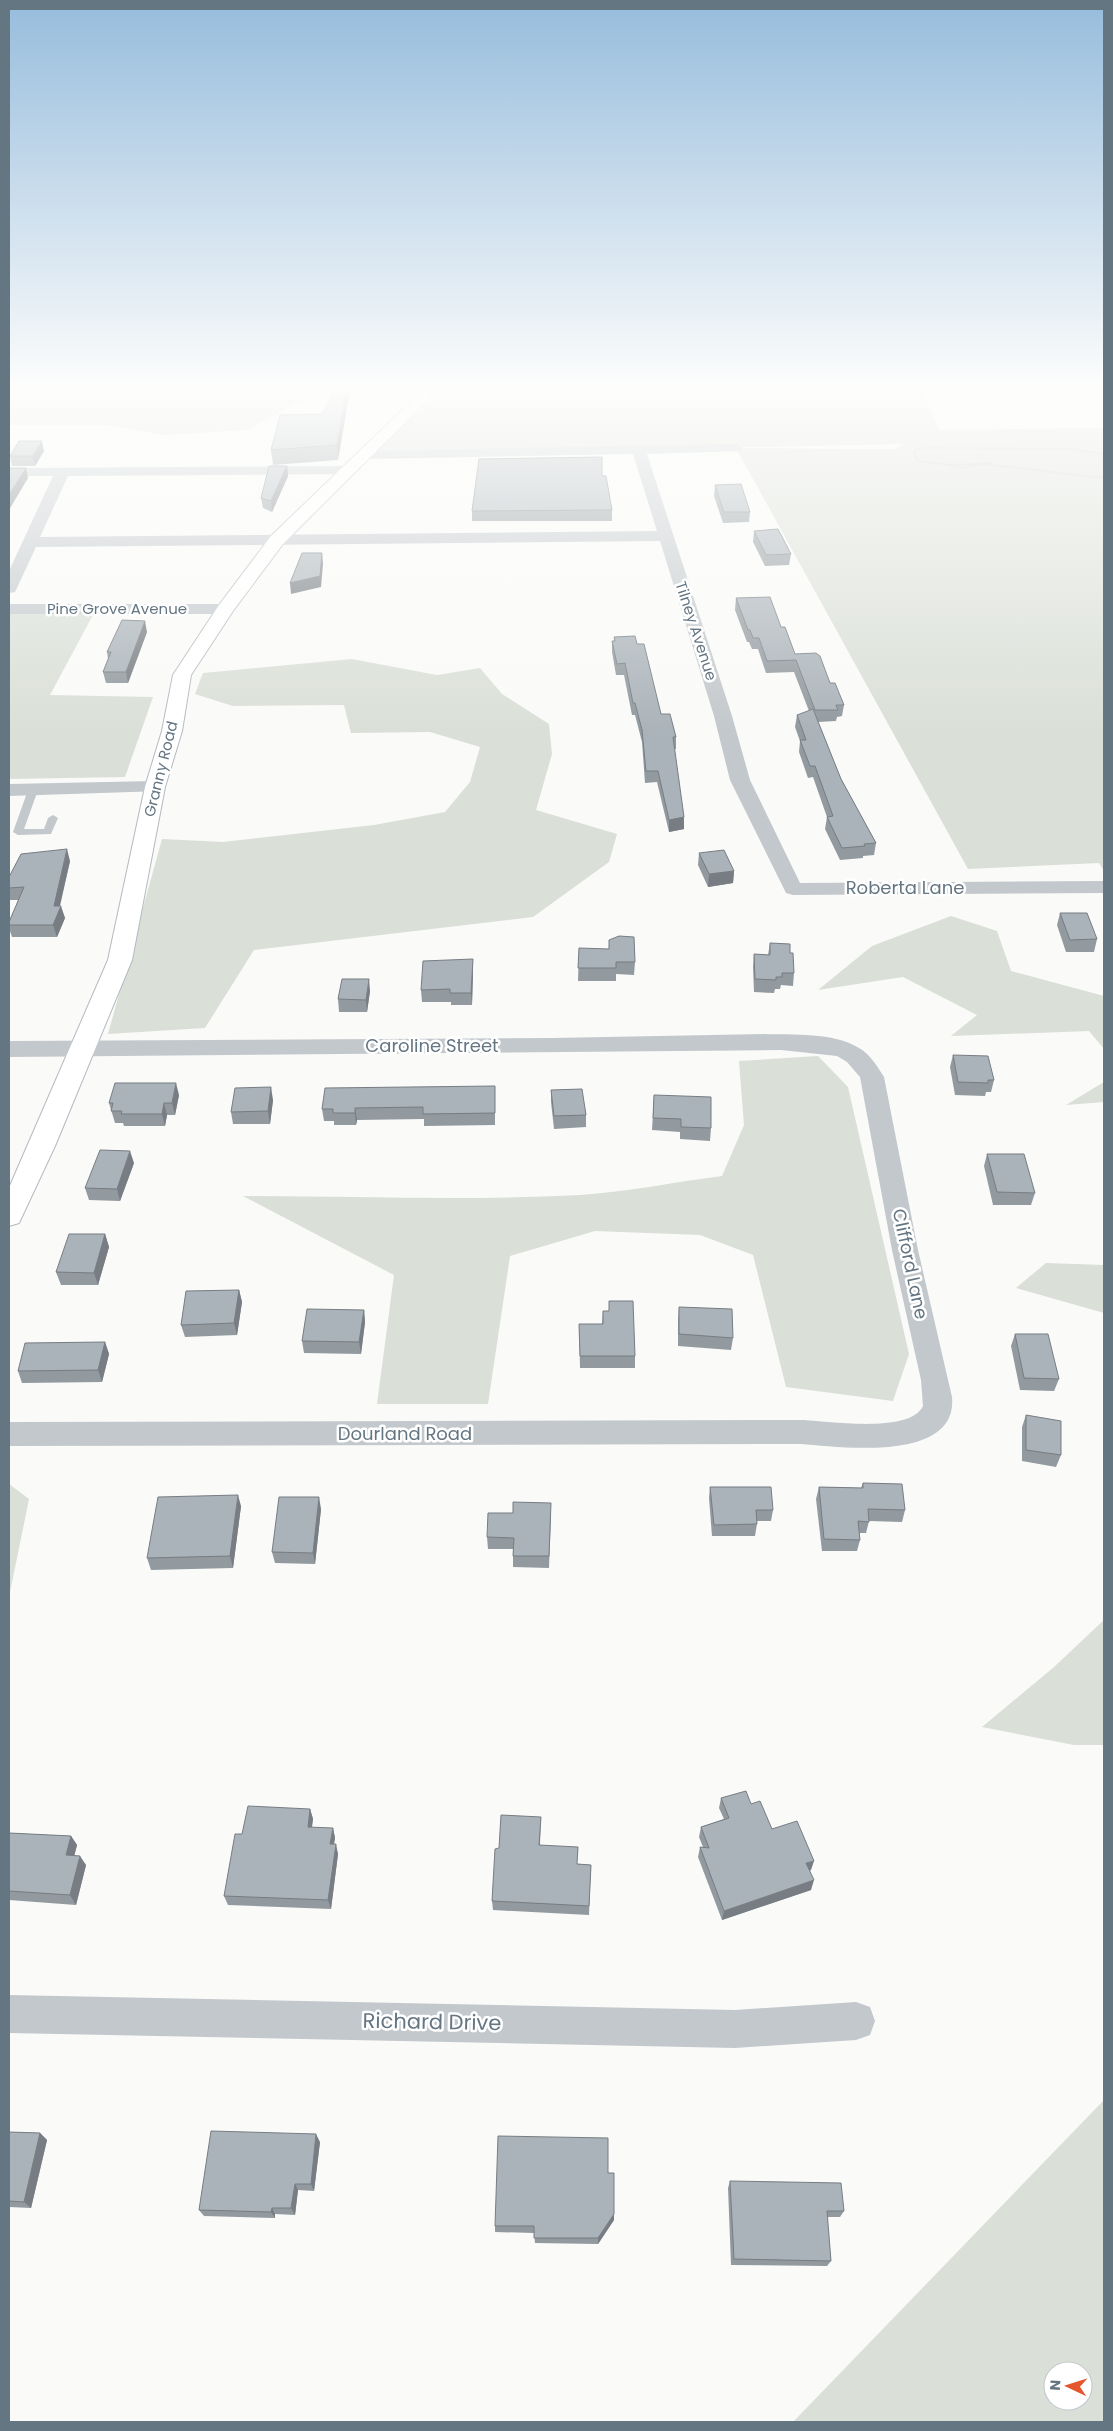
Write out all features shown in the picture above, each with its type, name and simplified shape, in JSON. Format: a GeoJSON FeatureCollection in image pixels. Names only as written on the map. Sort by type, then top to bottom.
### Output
{"type":"FeatureCollection","features":[{"type":"Feature","properties":{"kind":"street"},"geometry":{"type":"LineString","coordinates":[[9,588],[48,504]]}},
{"type":"Feature","properties":{"kind":"street","name":"Granny Road"},"geometry":{"type":"LineString","coordinates":[[9,1216],[84,1047],[120,960],[155,787],[170,739],[182,675],[225,609],[277,540],[313,504]]}},
{"type":"Feature","properties":{"kind":"street","name":"Tilney Avenue"},"geometry":{"type":"LineString","coordinates":[[656,504],[723,716],[740,780],[756,811]]}},
{"type":"Feature","properties":{"kind":"street"},"geometry":{"type":"LineString","coordinates":[[32,542],[666,536]]}},
{"type":"Feature","properties":{"kind":"street","name":"Pine Grove Avenue"},"geometry":{"type":"LineString","coordinates":[[9,609],[225,609]]}},
{"type":"Feature","properties":{"kind":"street"},"geometry":{"type":"LineString","coordinates":[[9,790],[155,787]]}},
{"type":"Feature","properties":{"kind":"street","name":"Roberta Lane"},"geometry":{"type":"LineString","coordinates":[[756,811],[793,889],[1104,887]]}},
{"type":"Feature","properties":{"kind":"street","name":"Caroline Street"},"geometry":{"type":"LineString","coordinates":[[9,1049],[780,1043]]}},
{"type":"Feature","properties":{"kind":"street","name":"Clifford Lane"},"geometry":{"type":"LineString","coordinates":[[780,1043],[832,1047],[852,1052],[861,1060],[872,1077],[905,1250],[931,1360],[937,1400],[937,1413],[926,1426],[914,1432],[893,1435],[801,1432]]}},
{"type":"Feature","properties":{"kind":"street","name":"Dourland Road"},"geometry":{"type":"LineString","coordinates":[[9,1434],[801,1432]]}},
{"type":"Feature","properties":{"kind":"street","name":"Richard Drive"},"geometry":{"type":"LineString","coordinates":[[9,2014],[734,2029],[856,2021]]}},
{"type":"Feature","properties":{"kind":"lane"},"geometry":{"type":"LineString","coordinates":[[33,790],[18,832],[48,832],[53,818]]}},
{"type":"Feature","properties":{"kind":"shaded area"},"geometry":{"type":"Polygon","coordinates":[[[767,504],[1104,504],[1104,871],[1099,863],[968,869],[767,504]]]}},
{"type":"Feature","properties":{"kind":"shaded area"},"geometry":{"type":"Polygon","coordinates":[[[9,613],[94,613],[50,695],[153,697],[125,777],[9,779],[9,613]]]}},
{"type":"Feature","properties":{"kind":"shaded area"},"geometry":{"type":"Polygon","coordinates":[[[352,659],[437,675],[480,668],[502,694],[549,724],[552,754],[536,810],[617,834],[609,862],[533,917],[254,950],[205,1028],[108,1034],[162,839],[223,842],[374,825],[445,812],[470,782],[480,747],[430,732],[351,733],[344,705],[233,706],[195,694],[203,673],[352,659]]]}},
{"type":"Feature","properties":{"kind":"shaded area"},"geometry":{"type":"Polygon","coordinates":[[[951,916],[997,931],[1011,971],[1104,996],[1104,1049],[1089,1031],[951,1036],[977,1015],[903,977],[818,990],[872,946],[951,916]]]}},
{"type":"Feature","properties":{"kind":"shaded area"},"geometry":{"type":"Polygon","coordinates":[[[818,1056],[848,1087],[909,1354],[893,1401],[786,1387],[753,1255],[700,1235],[595,1231],[510,1256],[488,1404],[377,1404],[394,1275],[243,1196],[538,1197],[598,1194],[722,1176],[744,1125],[739,1061],[818,1056]]]}},
{"type":"Feature","properties":{"kind":"shaded area"},"geometry":{"type":"Polygon","coordinates":[[[1104,1082],[1104,1102],[1066,1105],[1104,1082]]]}},
{"type":"Feature","properties":{"kind":"shaded area"},"geometry":{"type":"Polygon","coordinates":[[[1046,1263],[1104,1265],[1104,1313],[1016,1288],[1046,1263]]]}},
{"type":"Feature","properties":{"kind":"shaded area"},"geometry":{"type":"Polygon","coordinates":[[[9,1484],[29,1499],[9,1597],[9,1484]]]}},
{"type":"Feature","properties":{"kind":"shaded area"},"geometry":{"type":"Polygon","coordinates":[[[1104,1620],[1104,1745],[1074,1745],[982,1727],[1054,1667],[1104,1620]]]}},
{"type":"Feature","properties":{"kind":"shaded area"},"geometry":{"type":"Polygon","coordinates":[[[1104,2100],[1104,2422],[793,2422],[1104,2100]]]}},
{"type":"Feature","properties":{"kind":"building"},"geometry":{"type":"Polygon","coordinates":[[[473,504],[611,504],[612,510],[472,511],[473,504]]]}},
{"type":"Feature","properties":{"kind":"building"},"geometry":{"type":"Polygon","coordinates":[[[721,504],[748,504],[750,512],[724,512],[721,504]]]}},
{"type":"Feature","properties":{"kind":"building"},"geometry":{"type":"Polygon","coordinates":[[[778,529],[791,554],[766,555],[754,531],[778,529]]]}},
{"type":"Feature","properties":{"kind":"building"},"geometry":{"type":"Polygon","coordinates":[[[302,553],[322,553],[320,576],[290,583],[302,553]]]}},
{"type":"Feature","properties":{"kind":"building"},"geometry":{"type":"Polygon","coordinates":[[[770,597],[781,627],[785,627],[795,654],[816,653],[820,656],[830,683],[835,683],[844,705],[836,705],[838,710],[815,710],[796,660],[767,661],[759,638],[753,638],[750,630],[748,630],[736,598],[770,597]]]}},
{"type":"Feature","properties":{"kind":"building"},"geometry":{"type":"Polygon","coordinates":[[[122,620],[145,621],[126,672],[103,672],[111,652],[107,652],[122,620]]]}},
{"type":"Feature","properties":{"kind":"building"},"geometry":{"type":"Polygon","coordinates":[[[635,636],[637,644],[644,644],[661,714],[670,714],[676,737],[673,737],[684,817],[669,820],[658,771],[646,771],[642,730],[635,703],[633,703],[625,663],[617,664],[612,641],[615,641],[614,637],[635,636]]]}},
{"type":"Feature","properties":{"kind":"building"},"geometry":{"type":"Polygon","coordinates":[[[813,709],[841,779],[876,843],[842,848],[827,817],[833,816],[815,766],[810,766],[800,740],[806,740],[797,715],[813,709]]]}},
{"type":"Feature","properties":{"kind":"building"},"geometry":{"type":"Polygon","coordinates":[[[67,849],[54,906],[61,906],[53,925],[9,925],[24,887],[9,888],[9,877],[21,854],[67,849]]]}},
{"type":"Feature","properties":{"kind":"building"},"geometry":{"type":"Polygon","coordinates":[[[724,850],[734,871],[709,874],[699,853],[724,850]]]}},
{"type":"Feature","properties":{"kind":"building"},"geometry":{"type":"Polygon","coordinates":[[[1060,913],[1087,913],[1097,939],[1070,940],[1060,913]]]}},
{"type":"Feature","properties":{"kind":"building"},"geometry":{"type":"Polygon","coordinates":[[[619,936],[634,937],[635,962],[616,962],[616,968],[578,968],[579,948],[609,949],[609,940],[619,936]]]}},
{"type":"Feature","properties":{"kind":"building"},"geometry":{"type":"Polygon","coordinates":[[[770,943],[790,944],[790,953],[793,953],[794,973],[782,973],[782,977],[776,977],[776,980],[755,979],[754,954],[770,955],[770,943]]]}},
{"type":"Feature","properties":{"kind":"building"},"geometry":{"type":"Polygon","coordinates":[[[473,959],[471,993],[450,993],[450,989],[421,990],[423,961],[473,959]]]}},
{"type":"Feature","properties":{"kind":"building"},"geometry":{"type":"Polygon","coordinates":[[[342,979],[369,979],[366,1000],[338,999],[342,979]]]}},
{"type":"Feature","properties":{"kind":"building"},"geometry":{"type":"Polygon","coordinates":[[[953,1055],[988,1056],[994,1080],[988,1080],[988,1083],[958,1082],[953,1055]]]}},
{"type":"Feature","properties":{"kind":"building"},"geometry":{"type":"Polygon","coordinates":[[[115,1083],[176,1083],[172,1103],[164,1103],[162,1114],[121,1114],[122,1111],[111,1111],[113,1103],[109,1103],[115,1083]]]}},
{"type":"Feature","properties":{"kind":"building"},"geometry":{"type":"Polygon","coordinates":[[[495,1086],[495,1113],[423,1114],[423,1107],[355,1108],[355,1113],[333,1113],[333,1109],[322,1109],[325,1088],[495,1086]]]}},
{"type":"Feature","properties":{"kind":"building"},"geometry":{"type":"Polygon","coordinates":[[[271,1087],[268,1111],[231,1112],[235,1088],[271,1087]]]}},
{"type":"Feature","properties":{"kind":"building"},"geometry":{"type":"Polygon","coordinates":[[[582,1089],[586,1115],[554,1116],[551,1090],[582,1089]]]}},
{"type":"Feature","properties":{"kind":"building"},"geometry":{"type":"Polygon","coordinates":[[[654,1095],[711,1097],[711,1128],[681,1127],[681,1119],[653,1118],[654,1095]]]}},
{"type":"Feature","properties":{"kind":"building"},"geometry":{"type":"Polygon","coordinates":[[[100,1150],[130,1151],[117,1189],[85,1188],[100,1150]]]}},
{"type":"Feature","properties":{"kind":"building"},"geometry":{"type":"Polygon","coordinates":[[[987,1154],[1024,1154],[1035,1193],[997,1192],[987,1154]]]}},
{"type":"Feature","properties":{"kind":"building"},"geometry":{"type":"Polygon","coordinates":[[[69,1234],[105,1234],[94,1273],[56,1272],[69,1234]]]}},
{"type":"Feature","properties":{"kind":"building"},"geometry":{"type":"Polygon","coordinates":[[[239,1290],[234,1323],[181,1325],[186,1291],[239,1290]]]}},
{"type":"Feature","properties":{"kind":"building"},"geometry":{"type":"Polygon","coordinates":[[[609,1301],[633,1301],[635,1356],[580,1356],[579,1324],[603,1324],[603,1311],[609,1311],[609,1301]]]}},
{"type":"Feature","properties":{"kind":"building"},"geometry":{"type":"Polygon","coordinates":[[[679,1307],[732,1309],[733,1338],[679,1334],[679,1307]]]}},
{"type":"Feature","properties":{"kind":"building"},"geometry":{"type":"Polygon","coordinates":[[[307,1309],[364,1310],[359,1342],[302,1341],[307,1309]]]}},
{"type":"Feature","properties":{"kind":"building"},"geometry":{"type":"Polygon","coordinates":[[[1015,1334],[1048,1334],[1059,1379],[1024,1378],[1015,1334]]]}},
{"type":"Feature","properties":{"kind":"building"},"geometry":{"type":"Polygon","coordinates":[[[105,1342],[98,1370],[18,1371],[25,1343],[105,1342]]]}},
{"type":"Feature","properties":{"kind":"building"},"geometry":{"type":"Polygon","coordinates":[[[1026,1415],[1061,1421],[1061,1455],[1026,1450],[1026,1415]]]}},
{"type":"Feature","properties":{"kind":"building"},"geometry":{"type":"Polygon","coordinates":[[[863,1483],[902,1484],[905,1510],[868,1509],[869,1522],[858,1521],[860,1540],[824,1539],[819,1487],[863,1488],[863,1483]]]}},
{"type":"Feature","properties":{"kind":"building"},"geometry":{"type":"Polygon","coordinates":[[[710,1487],[771,1487],[773,1510],[756,1510],[757,1524],[714,1525],[710,1487]]]}},
{"type":"Feature","properties":{"kind":"building"},"geometry":{"type":"Polygon","coordinates":[[[238,1495],[230,1556],[147,1558],[158,1497],[238,1495]]]}},
{"type":"Feature","properties":{"kind":"building"},"geometry":{"type":"Polygon","coordinates":[[[279,1497],[319,1497],[313,1553],[272,1552],[279,1497]]]}},
{"type":"Feature","properties":{"kind":"building"},"geometry":{"type":"Polygon","coordinates":[[[513,1502],[551,1503],[549,1556],[513,1556],[514,1538],[487,1537],[488,1513],[513,1513],[513,1502]]]}},
{"type":"Feature","properties":{"kind":"building"},"geometry":{"type":"Polygon","coordinates":[[[746,1791],[751,1804],[760,1801],[772,1829],[797,1821],[814,1861],[806,1863],[814,1880],[724,1911],[700,1847],[709,1848],[701,1827],[729,1818],[721,1798],[746,1791]]]}},
{"type":"Feature","properties":{"kind":"building"},"geometry":{"type":"Polygon","coordinates":[[[248,1806],[310,1809],[308,1827],[333,1828],[330,1844],[336,1844],[328,1900],[224,1896],[235,1834],[242,1834],[248,1806]]]}},
{"type":"Feature","properties":{"kind":"building"},"geometry":{"type":"Polygon","coordinates":[[[501,1815],[541,1817],[539,1845],[578,1847],[577,1864],[591,1865],[589,1906],[492,1901],[495,1849],[499,1848],[501,1815]]]}},
{"type":"Feature","properties":{"kind":"building"},"geometry":{"type":"Polygon","coordinates":[[[9,1833],[71,1836],[66,1855],[80,1856],[70,1895],[9,1891],[9,1833]]]}},
{"type":"Feature","properties":{"kind":"building"},"geometry":{"type":"Polygon","coordinates":[[[211,2131],[316,2134],[311,2184],[295,2184],[291,2208],[272,2208],[271,2212],[199,2210],[211,2131]]]}},
{"type":"Feature","properties":{"kind":"building"},"geometry":{"type":"Polygon","coordinates":[[[9,2132],[40,2133],[24,2202],[9,2201],[9,2132]]]}},
{"type":"Feature","properties":{"kind":"building"},"geometry":{"type":"Polygon","coordinates":[[[498,2136],[608,2138],[608,2173],[614,2173],[614,2214],[598,2238],[534,2238],[534,2226],[495,2226],[498,2136]]]}},
{"type":"Feature","properties":{"kind":"building"},"geometry":{"type":"Polygon","coordinates":[[[730,2181],[841,2183],[844,2211],[827,2211],[831,2261],[734,2259],[730,2181]]]}}]}
